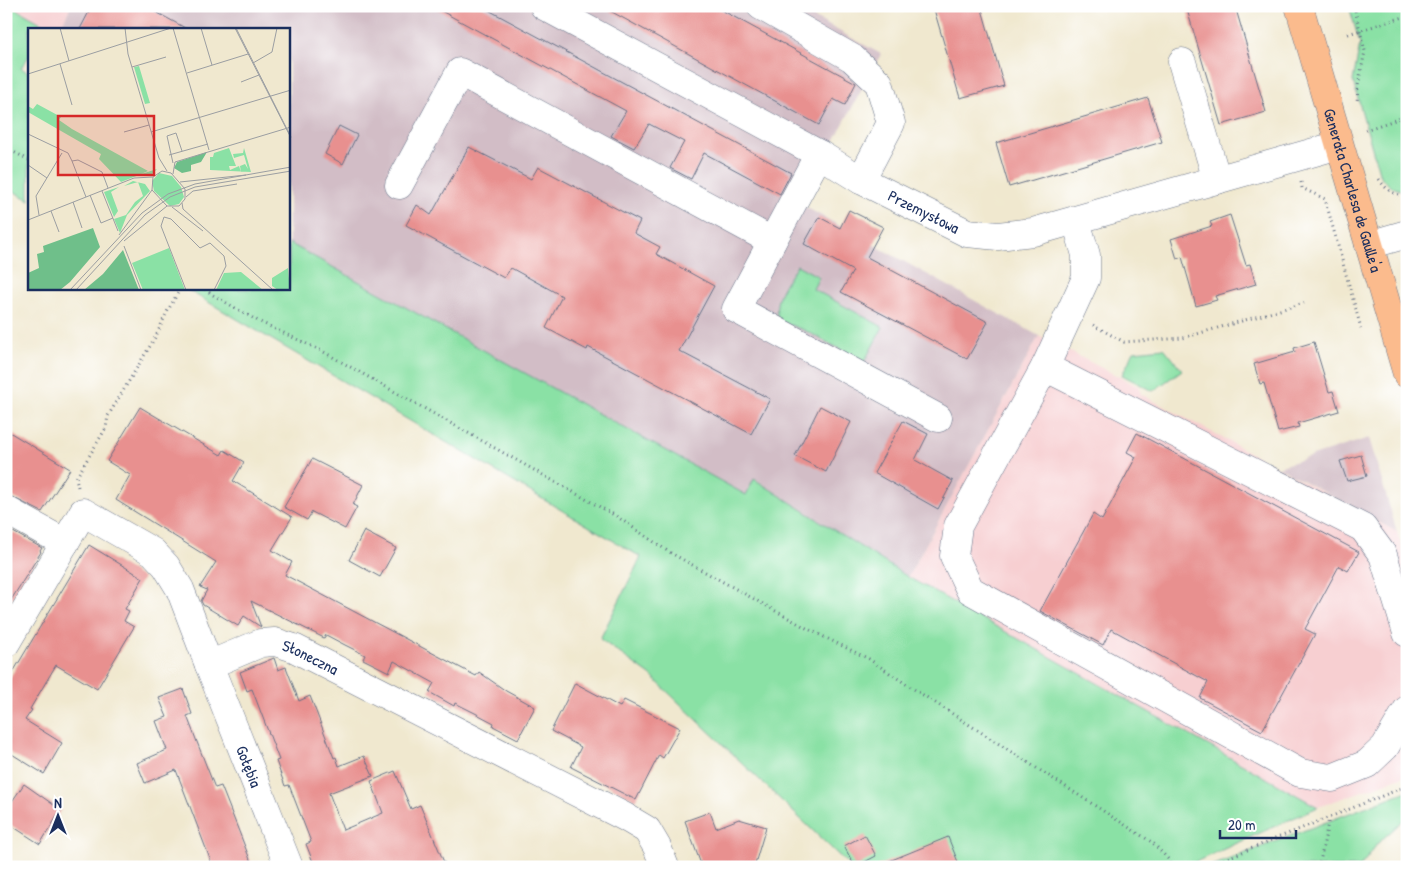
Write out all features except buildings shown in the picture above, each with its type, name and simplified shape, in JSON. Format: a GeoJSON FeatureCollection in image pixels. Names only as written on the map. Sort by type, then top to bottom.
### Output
{"type":"FeatureCollection","features":[{"type":"Feature","properties":{"kind":"main road","name":"Generała Charlesa de Gaulle'a"},"geometry":{"type":"LineString","coordinates":[[1299,6],[1407,374]]}},
{"type":"Feature","properties":{"kind":"street","name":"Przemysłowa"},"geometry":{"type":"LineString","coordinates":[[544,6],[819,154],[861,180],[967,233],[998,236],[1033,232],[1339,145]]}},
{"type":"Feature","properties":{"kind":"street"},"geometry":{"type":"LineString","coordinates":[[761,6],[852,58],[879,83],[891,123],[861,180]]}},
{"type":"Feature","properties":{"kind":"street"},"geometry":{"type":"LineString","coordinates":[[1182,62],[1217,180]]}},
{"type":"Feature","properties":{"kind":"street"},"geometry":{"type":"LineString","coordinates":[[399,185],[460,72],[772,241]]}},
{"type":"Feature","properties":{"kind":"street"},"geometry":{"type":"LineString","coordinates":[[819,154],[736,309],[938,418]]}},
{"type":"Feature","properties":{"kind":"street"},"geometry":{"type":"LineString","coordinates":[[1076,221],[1086,255],[1086,278],[1044,367],[958,526],[954,556],[970,590],[1300,773],[1332,778],[1367,764],[1385,747],[1407,710]]}},
{"type":"Feature","properties":{"kind":"street"},"geometry":{"type":"LineString","coordinates":[[1369,245],[1407,234]]}},
{"type":"Feature","properties":{"kind":"street"},"geometry":{"type":"LineString","coordinates":[[1044,367],[1363,528],[1384,554],[1407,633]]}},
{"type":"Feature","properties":{"kind":"street"},"geometry":{"type":"LineString","coordinates":[[6,510],[65,543]]}},
{"type":"Feature","properties":{"kind":"street"},"geometry":{"type":"LineString","coordinates":[[6,643],[83,512],[153,552],[166,566],[180,589],[209,665]]}},
{"type":"Feature","properties":{"kind":"street","name":"Słoneczna"},"geometry":{"type":"LineString","coordinates":[[209,665],[261,643],[275,642],[294,648],[640,825],[647,830],[657,847],[665,867]]}},
{"type":"Feature","properties":{"kind":"street","name":"Gołębia"},"geometry":{"type":"LineString","coordinates":[[209,665],[289,867]]}},
{"type":"Feature","properties":{"kind":"path"},"geometry":{"type":"LineString","coordinates":[[1354,6],[1365,51],[1357,95],[1358,110]]}},
{"type":"Feature","properties":{"kind":"path"},"geometry":{"type":"LineString","coordinates":[[1348,34],[1407,16]]}},
{"type":"Feature","properties":{"kind":"path"},"geometry":{"type":"LineString","coordinates":[[1365,130],[1407,116]]}},
{"type":"Feature","properties":{"kind":"path"},"geometry":{"type":"LineString","coordinates":[[1362,123],[1367,138]]}},
{"type":"Feature","properties":{"kind":"path"},"geometry":{"type":"LineString","coordinates":[[6,148],[28,159]]}},
{"type":"Feature","properties":{"kind":"path"},"geometry":{"type":"LineString","coordinates":[[1294,158],[1302,188],[1325,199],[1361,328]]}},
{"type":"Feature","properties":{"kind":"path"},"geometry":{"type":"LineString","coordinates":[[1377,170],[1384,187],[1394,194],[1407,196]]}},
{"type":"Feature","properties":{"kind":"path"},"geometry":{"type":"LineString","coordinates":[[83,512],[76,478],[106,428],[108,416],[156,336],[179,290]]}},
{"type":"Feature","properties":{"kind":"path"},"geometry":{"type":"LineString","coordinates":[[206,290],[258,321],[322,351],[616,516],[669,552],[810,630],[870,659],[1153,843],[1169,860],[1171,867]]}},
{"type":"Feature","properties":{"kind":"path"},"geometry":{"type":"LineString","coordinates":[[1070,313],[1124,342],[1184,338],[1304,303]]}},
{"type":"Feature","properties":{"kind":"path"},"geometry":{"type":"LineString","coordinates":[[1205,867],[1407,786]]}},
{"type":"Feature","properties":{"kind":"path"},"geometry":{"type":"LineString","coordinates":[[1319,867],[1329,818]]}},
{"type":"Feature","properties":{"kind":"shaded area"},"geometry":{"type":"Polygon","coordinates":[[[11,6],[71,6],[62,24],[50,28],[11,6]]]}},
{"type":"Feature","properties":{"kind":"shaded area"},"geometry":{"type":"Polygon","coordinates":[[[71,6],[793,6],[881,54],[800,204],[1039,336],[908,577],[755,479],[746,495],[290,244],[290,28],[52,28],[62,24],[71,6]]]}},
{"type":"Feature","properties":{"kind":"shaded area"},"geometry":{"type":"Polygon","coordinates":[[[1039,336],[1139,387],[1141,394],[1397,532],[1407,564],[1407,775],[1318,807],[908,577],[1039,336]]]}},
{"type":"Feature","properties":{"kind":"shaded area"},"geometry":{"type":"Polygon","coordinates":[[[1369,438],[1397,532],[1278,467],[1369,438]]]}},
{"type":"Feature","properties":{"kind":"green space"},"geometry":{"type":"Polygon","coordinates":[[[6,6],[11,6],[50,28],[28,28],[28,58],[21,68],[28,72],[28,199],[6,187],[6,6]]]}},
{"type":"Feature","properties":{"kind":"green space"},"geometry":{"type":"Polygon","coordinates":[[[1349,6],[1405,6],[1407,11],[1407,192],[1392,187],[1380,176],[1353,81],[1360,44],[1349,6]]]}},
{"type":"Feature","properties":{"kind":"green space"},"geometry":{"type":"Polygon","coordinates":[[[290,244],[746,495],[754,479],[908,577],[1318,807],[1184,867],[851,867],[650,675],[600,639],[641,557],[188,290],[290,290],[290,244]]]}},
{"type":"Feature","properties":{"kind":"green space"},"geometry":{"type":"Polygon","coordinates":[[[797,265],[819,277],[813,289],[883,327],[864,362],[806,331],[778,320],[778,298],[797,265]]]}},
{"type":"Feature","properties":{"kind":"green space"},"geometry":{"type":"Polygon","coordinates":[[[1164,348],[1182,370],[1153,391],[1122,375],[1134,351],[1164,348]]]}},
{"type":"Feature","properties":{"kind":"green space"},"geometry":{"type":"Polygon","coordinates":[[[1407,791],[1407,817],[1378,843],[1360,867],[1209,867],[1407,791]]]}}]}
